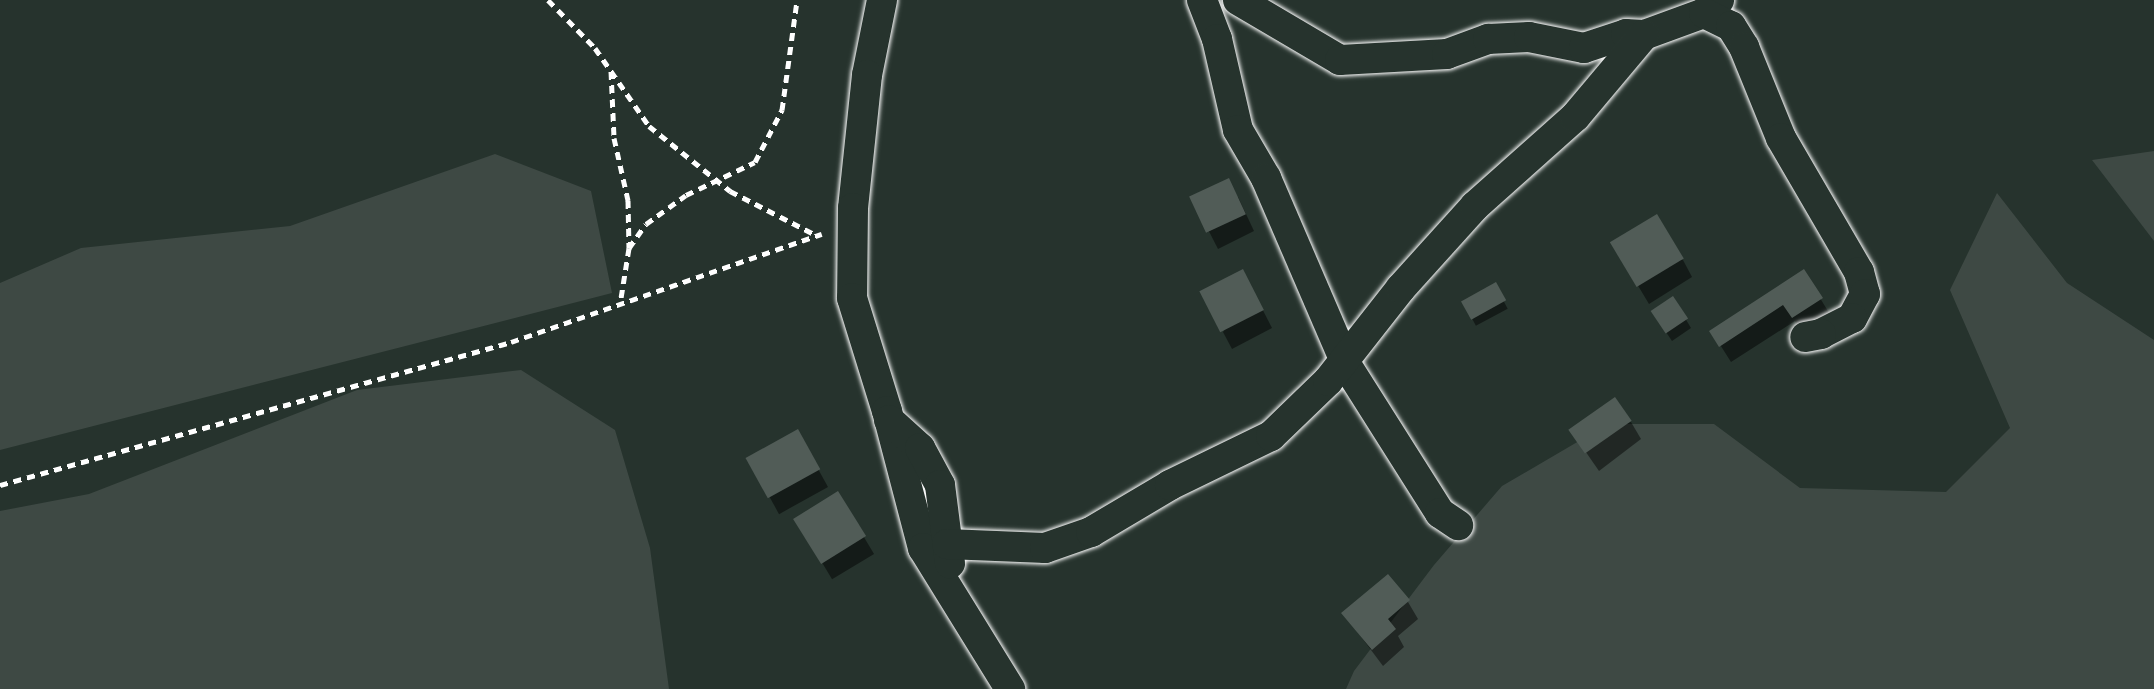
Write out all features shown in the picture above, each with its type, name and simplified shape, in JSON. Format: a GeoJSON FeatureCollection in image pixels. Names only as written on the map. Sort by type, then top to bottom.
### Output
{"type":"FeatureCollection","features":[{"type":"Feature","properties":{"kind":"lane"},"geometry":{"type":"LineString","coordinates":[[882,0],[867,75],[853,223],[852,298],[923,548],[1010,689]]}},
{"type":"Feature","properties":{"kind":"lane"},"geometry":{"type":"LineString","coordinates":[[1202,0],[1217,39],[1238,130],[1266,178],[1344,359],[1440,513],[1458,525]]}},
{"type":"Feature","properties":{"kind":"lane"},"geometry":{"type":"LineString","coordinates":[[1238,0],[1340,60],[1447,54],[1488,39],[1529,37],[1584,48],[1626,34],[1644,35],[1712,6],[1731,26],[1744,47],[1781,138],[1859,272],[1865,294],[1852,318],[1821,334],[1805,337]]}},
{"type":"Feature","properties":{"kind":"lane"},"geometry":{"type":"LineString","coordinates":[[947,544],[1045,548],[1091,532],[1170,485],[1271,436],[1328,381],[1475,206],[1575,117],[1644,35]]}},
{"type":"Feature","properties":{"kind":"lane"},"geometry":{"type":"LineString","coordinates":[[889,420],[920,448],[940,485],[957,600]]}},
{"type":"Feature","properties":{"kind":"path"},"geometry":{"type":"LineString","coordinates":[[548,0],[595,48],[649,126],[730,191],[818,235]]}},
{"type":"Feature","properties":{"kind":"path"},"geometry":{"type":"LineString","coordinates":[[629,248],[646,224],[686,195],[755,162],[782,110],[797,0]]}},
{"type":"Feature","properties":{"kind":"path"},"geometry":{"type":"LineString","coordinates":[[611,70],[614,138],[628,200],[629,248],[620,304]]}},
{"type":"Feature","properties":{"kind":"path"},"geometry":{"type":"LineString","coordinates":[[0,485],[511,342],[853,223]]}},
{"type":"Feature","properties":{"kind":"shaded area"},"geometry":{"type":"Polygon","coordinates":[[[2154,151],[2154,241],[2092,160],[2154,151]]]}},
{"type":"Feature","properties":{"kind":"shaded area"},"geometry":{"type":"Polygon","coordinates":[[[495,154],[591,191],[612,293],[0,450],[0,283],[81,248],[290,226],[495,154]]]}},
{"type":"Feature","properties":{"kind":"shaded area"},"geometry":{"type":"Polygon","coordinates":[[[1997,193],[2067,283],[2154,340],[2154,689],[1346,689],[1354,671],[1434,565],[1502,486],[1608,424],[1714,424],[1800,488],[1946,492],[2010,428],[1950,290],[1997,193]]]}},
{"type":"Feature","properties":{"kind":"shaded area"},"geometry":{"type":"Polygon","coordinates":[[[521,370],[615,430],[650,548],[669,689],[0,689],[0,511],[89,494],[357,390],[521,370]]]}},
{"type":"Feature","properties":{"kind":"building"},"geometry":{"type":"Polygon","coordinates":[[[1229,178],[1246,214],[1206,233],[1189,197],[1229,178]]]}},
{"type":"Feature","properties":{"kind":"building"},"geometry":{"type":"Polygon","coordinates":[[[1657,214],[1684,259],[1637,287],[1610,242],[1657,214]]]}},
{"type":"Feature","properties":{"kind":"building"},"geometry":{"type":"Polygon","coordinates":[[[1243,269],[1264,310],[1220,332],[1199,291],[1243,269]]]}},
{"type":"Feature","properties":{"kind":"building"},"geometry":{"type":"Polygon","coordinates":[[[1804,269],[1823,298],[1792,318],[1783,305],[1719,347],[1709,331],[1804,269]]]}},
{"type":"Feature","properties":{"kind":"building"},"geometry":{"type":"Polygon","coordinates":[[[1496,282],[1506,300],[1471,320],[1461,301],[1496,282]]]}},
{"type":"Feature","properties":{"kind":"building"},"geometry":{"type":"Polygon","coordinates":[[[1673,296],[1688,318],[1666,333],[1651,311],[1673,296]]]}},
{"type":"Feature","properties":{"kind":"building"},"geometry":{"type":"Polygon","coordinates":[[[1615,397],[1632,421],[1585,453],[1568,430],[1615,397]]]}},
{"type":"Feature","properties":{"kind":"building"},"geometry":{"type":"Polygon","coordinates":[[[798,429],[820,469],[768,498],[746,458],[798,429]]]}},
{"type":"Feature","properties":{"kind":"building"},"geometry":{"type":"Polygon","coordinates":[[[838,491],[866,536],[821,564],[793,519],[838,491]]]}},
{"type":"Feature","properties":{"kind":"building"},"geometry":{"type":"Polygon","coordinates":[[[1388,574],[1410,600],[1388,619],[1396,629],[1372,650],[1341,613],[1388,574]]]}}]}
